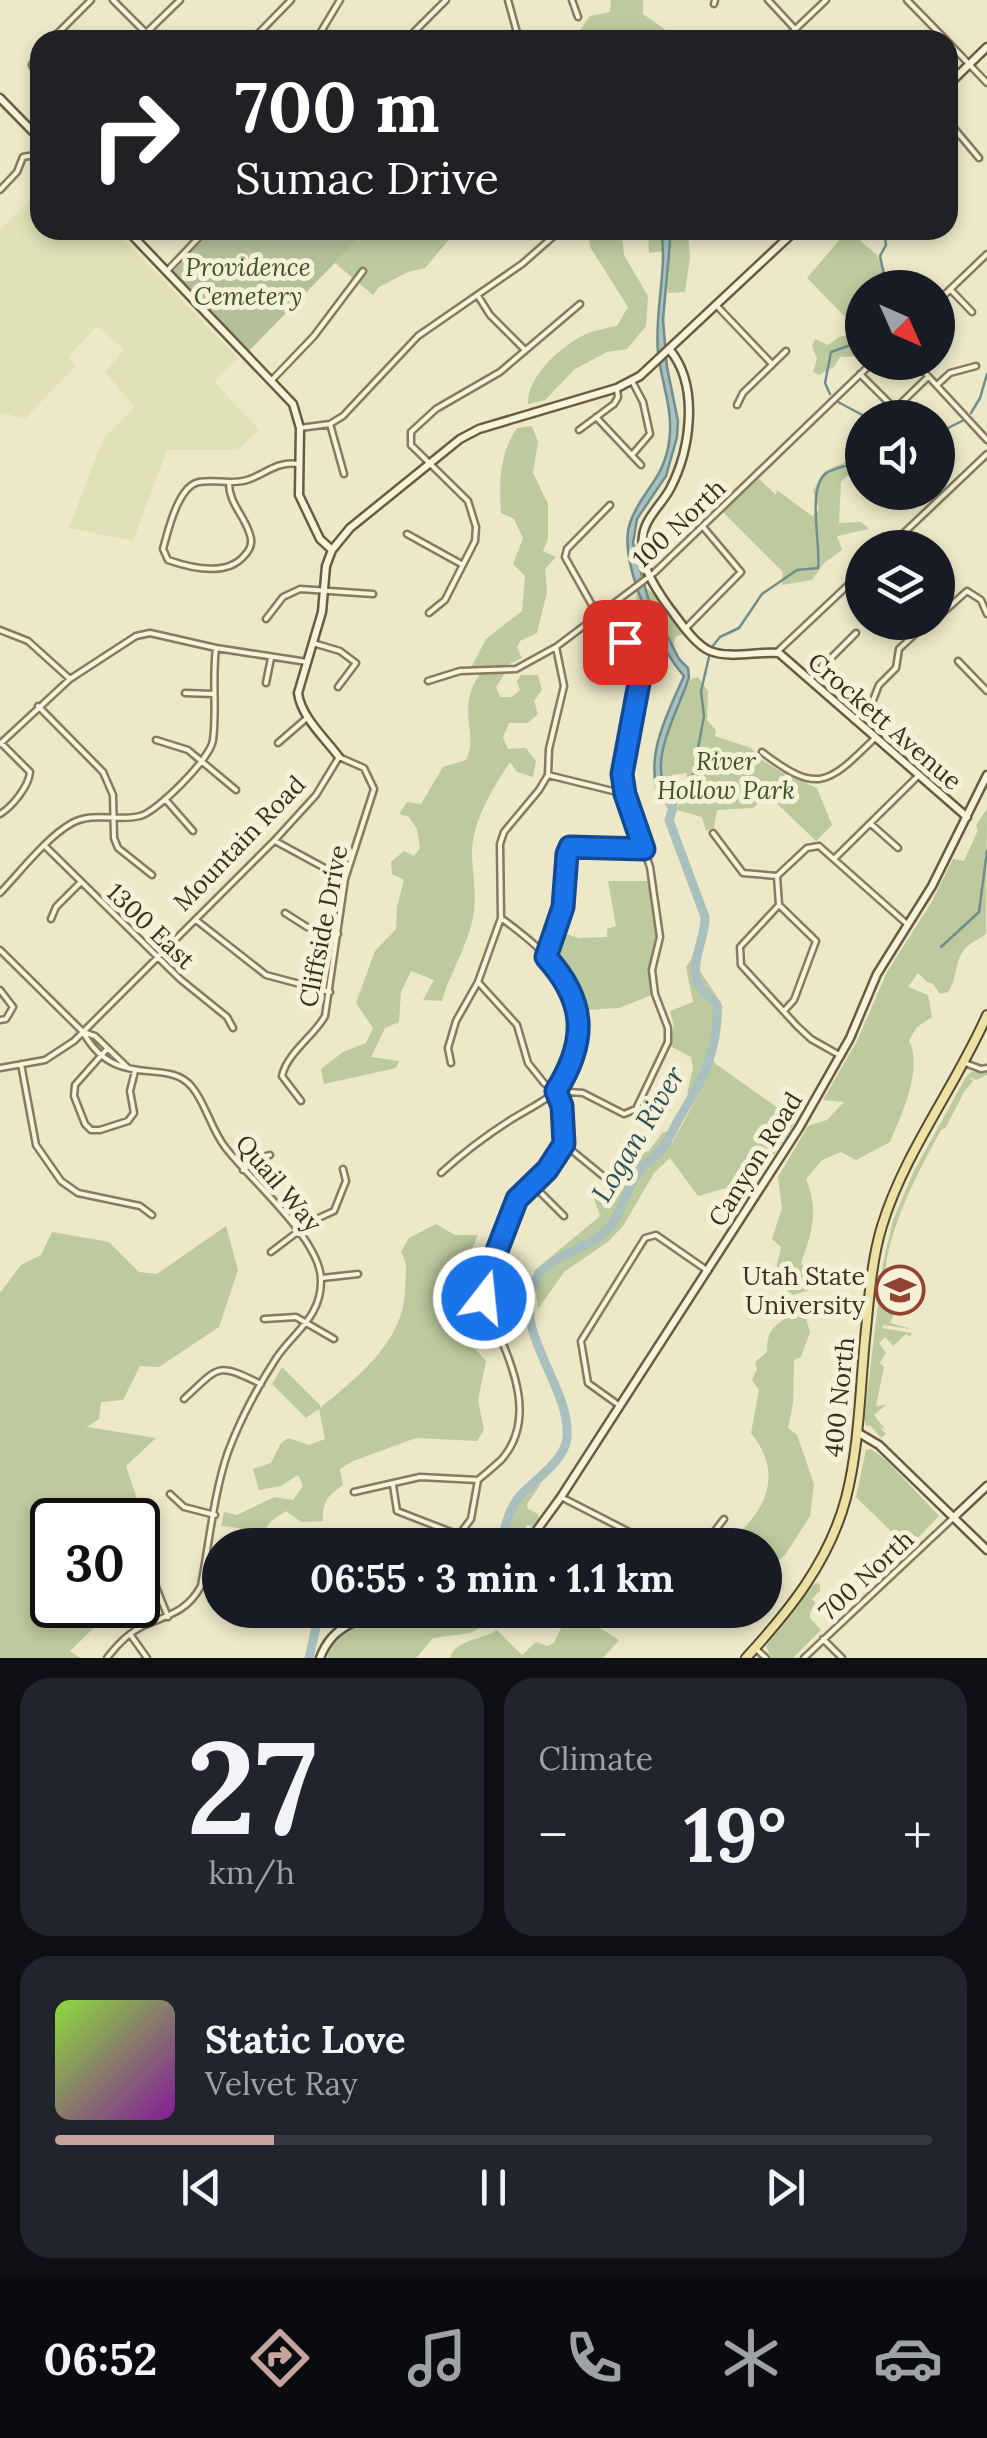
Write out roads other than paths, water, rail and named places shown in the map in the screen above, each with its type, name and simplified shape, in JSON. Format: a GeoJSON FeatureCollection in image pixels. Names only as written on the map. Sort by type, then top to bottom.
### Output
{"type":"FeatureCollection","features":[{"type":"Feature","properties":{"kind":"main road","name":"400 North"},"geometry":{"type":"LineString","coordinates":[[746,1658],[787,1613],[827,1549],[846,1497],[882,1227],[914,1155],[987,1014]]}},
{"type":"Feature","properties":{"kind":"street"},"geometry":{"type":"LineString","coordinates":[[61,30],[91,0]]}},
{"type":"Feature","properties":{"kind":"street"},"geometry":{"type":"LineString","coordinates":[[113,0],[143,30]]}},
{"type":"Feature","properties":{"kind":"street"},"geometry":{"type":"LineString","coordinates":[[149,30],[180,0]]}},
{"type":"Feature","properties":{"kind":"street"},"geometry":{"type":"LineString","coordinates":[[262,30],[292,0]]}},
{"type":"Feature","properties":{"kind":"street"},"geometry":{"type":"LineString","coordinates":[[322,30],[340,0]]}},
{"type":"Feature","properties":{"kind":"street"},"geometry":{"type":"LineString","coordinates":[[416,30],[446,0]]}},
{"type":"Feature","properties":{"kind":"street"},"geometry":{"type":"LineString","coordinates":[[508,0],[516,30]]}},
{"type":"Feature","properties":{"kind":"street"},"geometry":{"type":"LineString","coordinates":[[572,0],[578,18]]}},
{"type":"Feature","properties":{"kind":"street"},"geometry":{"type":"LineString","coordinates":[[768,0],[795,29],[826,0]]}},
{"type":"Feature","properties":{"kind":"street"},"geometry":{"type":"LineString","coordinates":[[907,0],[936,30]]}},
{"type":"Feature","properties":{"kind":"street"},"geometry":{"type":"LineString","coordinates":[[958,75],[987,47]]}},
{"type":"Feature","properties":{"kind":"street"},"geometry":{"type":"LineString","coordinates":[[958,53],[987,84]]}},
{"type":"Feature","properties":{"kind":"street"},"geometry":{"type":"LineString","coordinates":[[0,98],[30,129]]}},
{"type":"Feature","properties":{"kind":"street"},"geometry":{"type":"LineString","coordinates":[[958,133],[979,158]]}},
{"type":"Feature","properties":{"kind":"street"},"geometry":{"type":"LineString","coordinates":[[0,190],[18,172],[23,158],[30,156]]}},
{"type":"Feature","properties":{"kind":"street"},"geometry":{"type":"LineString","coordinates":[[136,240],[292,404],[300,428],[299,494],[320,539],[332,550]]}},
{"type":"Feature","properties":{"kind":"street"},"geometry":{"type":"LineString","coordinates":[[166,272],[196,240]]}},
{"type":"Feature","properties":{"kind":"street"},"geometry":{"type":"LineString","coordinates":[[300,428],[330,424],[343,416],[418,336],[522,264],[549,240]]}},
{"type":"Feature","properties":{"kind":"street"},"geometry":{"type":"LineString","coordinates":[[340,757],[308,717],[298,693],[325,590],[326,566],[332,550],[350,528],[428,462],[479,429],[632,381],[786,240]]}},
{"type":"Feature","properties":{"kind":"street"},"geometry":{"type":"LineString","coordinates":[[955,284],[987,254]]}},
{"type":"Feature","properties":{"kind":"street"},"geometry":{"type":"LineString","coordinates":[[271,381],[314,336],[363,270]]}},
{"type":"Feature","properties":{"kind":"street"},"geometry":{"type":"LineString","coordinates":[[955,294],[972,312]]}},
{"type":"Feature","properties":{"kind":"street"},"geometry":{"type":"LineString","coordinates":[[478,296],[501,328],[524,349]]}},
{"type":"Feature","properties":{"kind":"street"},"geometry":{"type":"LineString","coordinates":[[430,613],[445,600],[475,541],[474,514],[468,501],[411,445],[412,432],[436,409],[500,372],[580,304]]}},
{"type":"Feature","properties":{"kind":"street"},"geometry":{"type":"LineString","coordinates":[[717,306],[772,364]]}},
{"type":"Feature","properties":{"kind":"street"},"geometry":{"type":"LineString","coordinates":[[670,350],[682,369],[688,437],[679,470],[643,533],[642,551],[646,579],[686,628],[740,572],[704,527]]}},
{"type":"Feature","properties":{"kind":"street"},"geometry":{"type":"LineString","coordinates":[[738,405],[743,393],[786,351]]}},
{"type":"Feature","properties":{"kind":"street"},"geometry":{"type":"LineString","coordinates":[[936,386],[950,372],[976,366]]}},
{"type":"Feature","properties":{"kind":"street","name":"100 North"},"geometry":{"type":"LineString","coordinates":[[428,681],[460,672],[516,669],[556,647],[646,579],[854,380]]}},
{"type":"Feature","properties":{"kind":"street"},"geometry":{"type":"LineString","coordinates":[[866,380],[895,409],[925,380]]}},
{"type":"Feature","properties":{"kind":"street"},"geometry":{"type":"LineString","coordinates":[[931,380],[987,440]]}},
{"type":"Feature","properties":{"kind":"street"},"geometry":{"type":"LineString","coordinates":[[632,381],[643,402],[650,434],[632,455]]}},
{"type":"Feature","properties":{"kind":"street"},"geometry":{"type":"LineString","coordinates":[[579,430],[614,404],[617,388]]}},
{"type":"Feature","properties":{"kind":"street"},"geometry":{"type":"LineString","coordinates":[[596,416],[641,465]]}},
{"type":"Feature","properties":{"kind":"street"},"geometry":{"type":"LineString","coordinates":[[330,424],[344,474]]}},
{"type":"Feature","properties":{"kind":"street"},"geometry":{"type":"LineString","coordinates":[[907,530],[987,454]]}},
{"type":"Feature","properties":{"kind":"street"},"geometry":{"type":"LineString","coordinates":[[230,484],[230,496],[252,537],[246,555],[234,566],[222,568],[184,566],[168,560],[163,549],[166,536],[188,488],[198,482],[230,484],[250,479],[277,464],[298,464]]}},
{"type":"Feature","properties":{"kind":"street"},"geometry":{"type":"LineString","coordinates":[[597,614],[564,556],[610,505]]}},
{"type":"Feature","properties":{"kind":"street"},"geometry":{"type":"LineString","coordinates":[[407,534],[463,564]]}},
{"type":"Feature","properties":{"kind":"street"},"geometry":{"type":"LineString","coordinates":[[777,652],[845,588]]}},
{"type":"Feature","properties":{"kind":"street"},"geometry":{"type":"LineString","coordinates":[[955,602],[967,591],[981,600],[987,614]]}},
{"type":"Feature","properties":{"kind":"street"},"geometry":{"type":"LineString","coordinates":[[266,619],[291,592],[373,594]]}},
{"type":"Feature","properties":{"kind":"street"},"geometry":{"type":"LineString","coordinates":[[556,1091],[583,1092],[624,1114],[632,1114],[668,1042],[668,1028],[655,994],[652,970],[660,937],[659,917],[650,867],[625,794],[624,754],[640,678],[638,666],[606,607]]}},
{"type":"Feature","properties":{"kind":"street","name":"Crockett Avenue"},"geometry":{"type":"LineString","coordinates":[[686,628],[708,650],[718,653],[777,652],[967,818]]}},
{"type":"Feature","properties":{"kind":"street"},"geometry":{"type":"LineString","coordinates":[[0,630],[28,641],[70,680]]}},
{"type":"Feature","properties":{"kind":"street"},"geometry":{"type":"LineString","coordinates":[[0,814],[30,779],[30,772],[0,744],[70,680],[136,636],[150,633],[307,662]]}},
{"type":"Feature","properties":{"kind":"street"},"geometry":{"type":"LineString","coordinates":[[810,680],[850,640]]}},
{"type":"Feature","properties":{"kind":"street"},"geometry":{"type":"LineString","coordinates":[[854,720],[896,668],[899,649],[909,640]]}},
{"type":"Feature","properties":{"kind":"street"},"geometry":{"type":"LineString","coordinates":[[313,643],[340,651],[356,662],[338,688]]}},
{"type":"Feature","properties":{"kind":"street"},"geometry":{"type":"LineString","coordinates":[[451,1062],[448,1048],[456,1021],[478,982],[501,918],[500,844],[504,832],[548,774],[549,749],[564,686],[556,647]]}},
{"type":"Feature","properties":{"kind":"street"},"geometry":{"type":"LineString","coordinates":[[0,893],[76,820],[140,816],[153,811],[202,760],[213,742],[216,648]]}},
{"type":"Feature","properties":{"kind":"street"},"geometry":{"type":"LineString","coordinates":[[266,683],[271,657]]}},
{"type":"Feature","properties":{"kind":"street"},"geometry":{"type":"LineString","coordinates":[[958,661],[987,691]]}},
{"type":"Feature","properties":{"kind":"street"},"geometry":{"type":"LineString","coordinates":[[186,693],[213,694]]}},
{"type":"Feature","properties":{"kind":"street"},"geometry":{"type":"LineString","coordinates":[[38,706],[103,772],[112,796],[118,848],[152,875]]}},
{"type":"Feature","properties":{"kind":"street"},"geometry":{"type":"LineString","coordinates":[[278,744],[308,717]]}},
{"type":"Feature","properties":{"kind":"street"},"geometry":{"type":"LineString","coordinates":[[762,752],[792,774],[809,779],[827,778],[874,739]]}},
{"type":"Feature","properties":{"kind":"street"},"geometry":{"type":"LineString","coordinates":[[156,740],[188,750],[236,790]]}},
{"type":"Feature","properties":{"kind":"street","name":"Mountain Road"},"geometry":{"type":"LineString","coordinates":[[0,1068],[56,1054],[83,1032],[274,840],[316,795],[340,757]]}},
{"type":"Feature","properties":{"kind":"street","name":"Cliffside Drive"},"geometry":{"type":"LineString","coordinates":[[301,1101],[285,1084],[284,1067],[326,1016],[345,879],[374,788],[364,768],[340,757]]}},
{"type":"Feature","properties":{"kind":"street"},"geometry":{"type":"LineString","coordinates":[[548,774],[625,794]]}},
{"type":"Feature","properties":{"kind":"street","name":"Canyon Road"},"geometry":{"type":"LineString","coordinates":[[538,1528],[800,1128],[841,1056],[877,974],[932,886],[987,775]]}},
{"type":"Feature","properties":{"kind":"street"},"geometry":{"type":"LineString","coordinates":[[835,858],[918,777]]}},
{"type":"Feature","properties":{"kind":"street"},"geometry":{"type":"LineString","coordinates":[[165,799],[193,832]]}},
{"type":"Feature","properties":{"kind":"street"},"geometry":{"type":"LineString","coordinates":[[871,824],[898,848]]}},
{"type":"Feature","properties":{"kind":"street"},"geometry":{"type":"LineString","coordinates":[[713,833],[743,873],[777,876],[812,845],[819,846],[907,924]]}},
{"type":"Feature","properties":{"kind":"street"},"geometry":{"type":"LineString","coordinates":[[274,840],[345,879]]}},
{"type":"Feature","properties":{"kind":"street","name":"1300 East"},"geometry":{"type":"LineString","coordinates":[[46,847],[157,957],[226,1017],[233,1028]]}},
{"type":"Feature","properties":{"kind":"street"},"geometry":{"type":"LineString","coordinates":[[546,957],[563,907],[570,847],[644,849]]}},
{"type":"Feature","properties":{"kind":"street"},"geometry":{"type":"LineString","coordinates":[[777,876],[779,905],[816,941],[794,1000],[784,1012]]}},
{"type":"Feature","properties":{"kind":"street"},"geometry":{"type":"LineString","coordinates":[[51,918],[56,907],[81,882]]}},
{"type":"Feature","properties":{"kind":"street"},"geometry":{"type":"LineString","coordinates":[[779,905],[740,947],[741,965],[811,1039],[841,1056]]}},
{"type":"Feature","properties":{"kind":"street"},"geometry":{"type":"LineString","coordinates":[[285,913],[307,927],[338,934]]}},
{"type":"Feature","properties":{"kind":"street"},"geometry":{"type":"LineString","coordinates":[[442,1173],[472,1144],[556,1091],[567,1074],[580,1028],[572,992],[546,957],[501,918]]}},
{"type":"Feature","properties":{"kind":"street"},"geometry":{"type":"LineString","coordinates":[[194,919],[266,975],[330,992]]}},
{"type":"Feature","properties":{"kind":"street"},"geometry":{"type":"LineString","coordinates":[[0,950],[83,1032]]}},
{"type":"Feature","properties":{"kind":"street"},"geometry":{"type":"LineString","coordinates":[[393,1485],[397,1511],[430,1522],[452,1535],[458,1534],[471,1519],[478,1480],[503,1458],[518,1428],[519,1390],[484,1298],[484,1284],[517,1199],[547,1170],[564,1144],[562,1106],[556,1091],[533,1072],[517,1025],[478,982]]}},
{"type":"Feature","properties":{"kind":"street"},"geometry":{"type":"LineString","coordinates":[[0,990],[13,1007],[0,1020]]}},
{"type":"Feature","properties":{"kind":"street","name":"Quail Way"},"geometry":{"type":"LineString","coordinates":[[83,1032],[95,1036],[127,1067],[172,1074],[194,1088],[221,1142],[311,1248],[322,1278]]}},
{"type":"Feature","properties":{"kind":"street","name":"Quail Way"},"geometry":{"type":"LineString","coordinates":[[83,1032],[101,1055],[116,1066],[127,1067]]}},
{"type":"Feature","properties":{"kind":"street"},"geometry":{"type":"LineString","coordinates":[[107,1049],[75,1085],[74,1096],[84,1124],[91,1130],[128,1121],[134,1113],[130,1091],[136,1071]]}},
{"type":"Feature","properties":{"kind":"street"},"geometry":{"type":"LineString","coordinates":[[965,1063],[987,1068]]}},
{"type":"Feature","properties":{"kind":"street"},"geometry":{"type":"LineString","coordinates":[[20,1064],[36,1144],[62,1181],[78,1193],[140,1206],[152,1216]]}},
{"type":"Feature","properties":{"kind":"street"},"geometry":{"type":"LineString","coordinates":[[564,1144],[603,1176]]}},
{"type":"Feature","properties":{"kind":"street"},"geometry":{"type":"LineString","coordinates":[[243,1170],[258,1158],[270,1155]]}},
{"type":"Feature","properties":{"kind":"street"},"geometry":{"type":"LineString","coordinates":[[270,1252],[334,1211],[346,1181],[343,1169]]}},
{"type":"Feature","properties":{"kind":"street"},"geometry":{"type":"LineString","coordinates":[[532,1184],[564,1216]]}},
{"type":"Feature","properties":{"kind":"street"},"geometry":{"type":"LineString","coordinates":[[620,1406],[588,1382],[581,1341],[645,1238],[656,1235],[708,1271]]}},
{"type":"Feature","properties":{"kind":"street"},"geometry":{"type":"LineString","coordinates":[[107,1658],[130,1634],[178,1614],[193,1600],[201,1586],[228,1454],[261,1384],[316,1310],[322,1278],[358,1274]]}},
{"type":"Feature","properties":{"kind":"street"},"geometry":{"type":"LineString","coordinates":[[264,1319],[288,1315],[334,1338]]}},
{"type":"Feature","properties":{"kind":"street"},"geometry":{"type":"LineString","coordinates":[[184,1399],[213,1372],[223,1368],[261,1384]]}},
{"type":"Feature","properties":{"kind":"street"},"geometry":{"type":"LineString","coordinates":[[856,1432],[879,1444],[987,1550]]}},
{"type":"Feature","properties":{"kind":"street"},"geometry":{"type":"LineString","coordinates":[[354,1492],[436,1476],[478,1480]]}},
{"type":"Feature","properties":{"kind":"street"},"geometry":{"type":"LineString","coordinates":[[953,1518],[987,1486]]}},
{"type":"Feature","properties":{"kind":"street"},"geometry":{"type":"LineString","coordinates":[[170,1494],[184,1507],[215,1515]]}},
{"type":"Feature","properties":{"kind":"street"},"geometry":{"type":"LineString","coordinates":[[561,1497],[619,1528]]}},
{"type":"Feature","properties":{"kind":"street","name":"700 North"},"geometry":{"type":"LineString","coordinates":[[804,1658],[953,1518]]}},
{"type":"Feature","properties":{"kind":"street"},"geometry":{"type":"LineString","coordinates":[[717,1528],[724,1519]]}},
{"type":"Feature","properties":{"kind":"street"},"geometry":{"type":"LineString","coordinates":[[160,1596],[168,1617]]}},
{"type":"Feature","properties":{"kind":"street"},"geometry":{"type":"LineString","coordinates":[[320,1658],[332,1635],[341,1628]]}},
{"type":"Feature","properties":{"kind":"street"},"geometry":{"type":"LineString","coordinates":[[130,1634],[147,1658]]}},
{"type":"Feature","properties":{"kind":"street"},"geometry":{"type":"LineString","coordinates":[[823,1639],[842,1658]]}},
{"type":"Feature","properties":{"kind":"street"},"geometry":{"type":"LineString","coordinates":[[755,1648],[766,1658]]}},
{"type":"Feature","properties":{"kind":"water"},"geometry":{"type":"Polygon","coordinates":[[[662,240],[670,240],[663,320],[677,437],[666,476],[637,519],[633,543],[648,598],[679,659],[688,668],[689,677],[662,754],[664,785],[671,798],[662,800],[656,785],[656,753],[664,721],[684,676],[663,646],[643,603],[629,559],[628,539],[634,512],[662,466],[669,442],[670,419],[657,337],[662,240]]]}},
{"type":"Feature","properties":{"kind":"waterway"},"geometry":{"type":"LineString","coordinates":[[883,270],[880,256],[885,240]]}},
{"type":"Feature","properties":{"kind":"waterway"},"geometry":{"type":"LineString","coordinates":[[830,394],[825,383],[831,352],[845,347]]}},
{"type":"Feature","properties":{"kind":"waterway"},"geometry":{"type":"LineString","coordinates":[[971,413],[987,374]]}},
{"type":"Feature","properties":{"kind":"waterway"},"geometry":{"type":"LineString","coordinates":[[838,402],[845,406]]}},
{"type":"Feature","properties":{"kind":"waterway"},"geometry":{"type":"LineString","coordinates":[[955,424],[964,420]]}},
{"type":"Feature","properties":{"kind":"waterway"},"geometry":{"type":"LineString","coordinates":[[712,647],[720,637],[739,628],[762,594],[797,570],[818,568],[817,492],[825,474],[845,466]]}},
{"type":"Feature","properties":{"kind":"waterway"},"geometry":{"type":"LineString","coordinates":[[673,808],[692,780],[704,716],[701,691],[709,657]]}},
{"type":"Feature","properties":{"kind":"waterway","name":"Logan River"},"geometry":{"type":"LineString","coordinates":[[505,1528],[512,1507],[555,1462],[567,1438],[561,1400],[531,1323],[533,1285],[555,1260],[597,1239],[610,1226],[636,1175],[670,1137],[713,1047],[717,1005],[699,985],[695,969],[705,917],[669,820],[673,808],[662,792]]}},
{"type":"Feature","properties":{"kind":"waterway"},"geometry":{"type":"LineString","coordinates":[[941,947],[979,912],[987,851]]}},
{"type":"Feature","properties":{"kind":"waterway","name":"Logan River"},"geometry":{"type":"LineString","coordinates":[[309,1658],[316,1628]]}},
{"type":"Feature","properties":{"kind":"place","name":"Utah State University"},"geometry":{"type":"Point","coordinates":[900,1290]}},
{"type":"Feature","properties":{"kind":"park label","name":"Providence Cemetery"},"geometry":{"type":"Point","coordinates":[248,282]}},
{"type":"Feature","properties":{"kind":"park label","name":"River Hollow Park"},"geometry":{"type":"Point","coordinates":[726,776]}}]}
